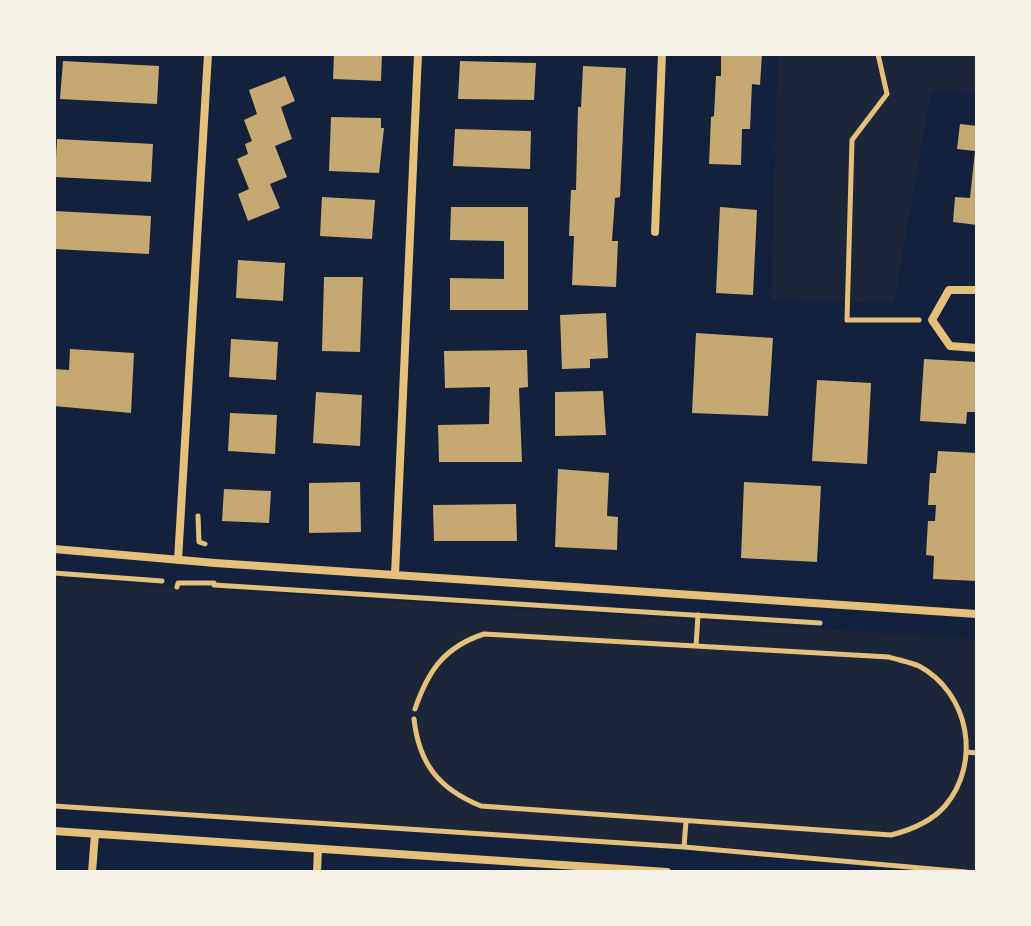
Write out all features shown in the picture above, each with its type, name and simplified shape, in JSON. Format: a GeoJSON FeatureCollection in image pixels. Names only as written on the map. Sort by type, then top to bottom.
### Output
{"type":"FeatureCollection","features":[{"type":"Feature","properties":{"kind":"street"},"geometry":{"type":"LineString","coordinates":[[178,560],[208,54]]}},
{"type":"Feature","properties":{"kind":"street"},"geometry":{"type":"LineString","coordinates":[[395,575],[418,54]]}},
{"type":"Feature","properties":{"kind":"street"},"geometry":{"type":"LineString","coordinates":[[655,232],[662,54]]}},
{"type":"Feature","properties":{"kind":"street"},"geometry":{"type":"LineString","coordinates":[[977,290],[949,290],[932,320],[950,346],[977,348]]}},
{"type":"Feature","properties":{"kind":"street"},"geometry":{"type":"LineString","coordinates":[[54,549],[977,614]]}},
{"type":"Feature","properties":{"kind":"street"},"geometry":{"type":"LineString","coordinates":[[54,831],[318,849],[517,868],[667,872]]}},
{"type":"Feature","properties":{"kind":"street"},"geometry":{"type":"LineString","coordinates":[[92,872],[95,834]]}},
{"type":"Feature","properties":{"kind":"street"},"geometry":{"type":"LineString","coordinates":[[317,872],[318,849]]}},
{"type":"Feature","properties":{"kind":"path"},"geometry":{"type":"LineString","coordinates":[[878,54],[887,94],[852,140],[847,320],[932,320]]}},
{"type":"Feature","properties":{"kind":"path"},"geometry":{"type":"LineString","coordinates":[[54,573],[162,581]]}},
{"type":"Feature","properties":{"kind":"path"},"geometry":{"type":"LineString","coordinates":[[214,585],[822,623]]}},
{"type":"Feature","properties":{"kind":"path"},"geometry":{"type":"LineString","coordinates":[[696,647],[698,615]]}},
{"type":"Feature","properties":{"kind":"path"},"geometry":{"type":"LineString","coordinates":[[414,719],[420,750],[434,774],[450,792],[481,806],[891,835],[918,826],[945,806],[960,779],[967,752],[964,721],[954,699],[918,666],[889,657],[484,634],[449,651],[440,660],[425,682],[415,709]]}},
{"type":"Feature","properties":{"kind":"path"},"geometry":{"type":"LineString","coordinates":[[967,752],[977,753]]}},
{"type":"Feature","properties":{"kind":"path"},"geometry":{"type":"LineString","coordinates":[[54,806],[684,847],[966,872]]}},
{"type":"Feature","properties":{"kind":"path"},"geometry":{"type":"LineString","coordinates":[[684,847],[686,821]]}},
{"type":"Feature","properties":{"kind":"shaded area"},"geometry":{"type":"Polygon","coordinates":[[[778,54],[977,54],[977,94],[931,91],[894,303],[771,300],[778,54]]]}},
{"type":"Feature","properties":{"kind":"shaded area"},"geometry":{"type":"Polygon","coordinates":[[[54,579],[977,639],[977,870],[766,850],[54,803],[54,579]]]}},
{"type":"Feature","properties":{"kind":"building"},"geometry":{"type":"Polygon","coordinates":[[[334,54],[382,54],[381,81],[333,79],[334,54]]]}},
{"type":"Feature","properties":{"kind":"building"},"geometry":{"type":"Polygon","coordinates":[[[721,54],[762,54],[760,85],[752,84],[750,129],[742,129],[741,165],[709,164],[711,117],[714,116],[716,76],[721,76],[721,54]]]}},
{"type":"Feature","properties":{"kind":"building"},"geometry":{"type":"Polygon","coordinates":[[[63,61],[159,66],[157,104],[60,99],[63,61]]]}},
{"type":"Feature","properties":{"kind":"building"},"geometry":{"type":"Polygon","coordinates":[[[460,61],[536,63],[534,100],[458,99],[460,61]]]}},
{"type":"Feature","properties":{"kind":"building"},"geometry":{"type":"Polygon","coordinates":[[[583,66],[626,68],[620,197],[615,198],[612,241],[618,241],[616,287],[572,285],[574,236],[569,236],[571,190],[576,190],[578,107],[581,107],[583,66]]]}},
{"type":"Feature","properties":{"kind":"building"},"geometry":{"type":"Polygon","coordinates":[[[285,76],[295,101],[281,107],[292,139],[275,146],[287,177],[270,184],[280,208],[248,221],[238,194],[249,189],[237,159],[248,154],[245,144],[252,141],[244,120],[257,114],[249,90],[285,76]]]}},
{"type":"Feature","properties":{"kind":"building"},"geometry":{"type":"Polygon","coordinates":[[[331,117],[381,118],[381,128],[384,128],[379,173],[329,171],[331,117]]]}},
{"type":"Feature","properties":{"kind":"building"},"geometry":{"type":"Polygon","coordinates":[[[960,124],[977,126],[977,225],[953,222],[955,197],[970,198],[975,151],[957,149],[960,124]]]}},
{"type":"Feature","properties":{"kind":"building"},"geometry":{"type":"Polygon","coordinates":[[[455,129],[531,131],[530,169],[453,166],[455,129]]]}},
{"type":"Feature","properties":{"kind":"building"},"geometry":{"type":"Polygon","coordinates":[[[57,139],[153,144],[151,182],[55,177],[57,139]]]}},
{"type":"Feature","properties":{"kind":"building"},"geometry":{"type":"Polygon","coordinates":[[[322,197],[375,200],[372,239],[320,236],[322,197]]]}},
{"type":"Feature","properties":{"kind":"building"},"geometry":{"type":"Polygon","coordinates":[[[451,207],[528,207],[528,310],[450,310],[450,278],[504,279],[504,241],[450,240],[451,207]]]}},
{"type":"Feature","properties":{"kind":"building"},"geometry":{"type":"Polygon","coordinates":[[[720,207],[757,210],[753,295],[716,293],[720,207]]]}},
{"type":"Feature","properties":{"kind":"building"},"geometry":{"type":"Polygon","coordinates":[[[54,211],[151,216],[149,254],[54,249],[54,211]]]}},
{"type":"Feature","properties":{"kind":"building"},"geometry":{"type":"Polygon","coordinates":[[[238,260],[285,263],[283,301],[236,298],[238,260]]]}},
{"type":"Feature","properties":{"kind":"building"},"geometry":{"type":"Polygon","coordinates":[[[324,277],[363,277],[360,352],[322,351],[324,277]]]}},
{"type":"Feature","properties":{"kind":"building"},"geometry":{"type":"Polygon","coordinates":[[[606,313],[608,358],[590,359],[590,368],[562,369],[560,315],[606,313]]]}},
{"type":"Feature","properties":{"kind":"building"},"geometry":{"type":"Polygon","coordinates":[[[696,333],[773,338],[768,416],[692,413],[696,333]]]}},
{"type":"Feature","properties":{"kind":"building"},"geometry":{"type":"Polygon","coordinates":[[[231,339],[278,342],[276,380],[229,377],[231,339]]]}},
{"type":"Feature","properties":{"kind":"building"},"geometry":{"type":"Polygon","coordinates":[[[70,349],[134,353],[131,413],[54,406],[54,369],[69,370],[70,349]]]}},
{"type":"Feature","properties":{"kind":"building"},"geometry":{"type":"Polygon","coordinates":[[[527,350],[528,387],[519,388],[522,462],[439,462],[438,425],[489,424],[490,387],[445,388],[444,351],[527,350]]]}},
{"type":"Feature","properties":{"kind":"building"},"geometry":{"type":"Polygon","coordinates":[[[924,359],[977,362],[977,412],[967,412],[966,424],[920,421],[924,359]]]}},
{"type":"Feature","properties":{"kind":"building"},"geometry":{"type":"Polygon","coordinates":[[[817,380],[871,383],[867,464],[812,461],[817,380]]]}},
{"type":"Feature","properties":{"kind":"building"},"geometry":{"type":"Polygon","coordinates":[[[603,391],[606,435],[555,436],[555,392],[603,391]]]}},
{"type":"Feature","properties":{"kind":"building"},"geometry":{"type":"Polygon","coordinates":[[[316,392],[362,395],[360,446],[313,443],[316,392]]]}},
{"type":"Feature","properties":{"kind":"building"},"geometry":{"type":"Polygon","coordinates":[[[230,413],[277,415],[275,454],[228,451],[230,413]]]}},
{"type":"Feature","properties":{"kind":"building"},"geometry":{"type":"Polygon","coordinates":[[[938,451],[977,453],[977,581],[933,579],[934,556],[926,555],[928,521],[935,521],[936,505],[928,505],[930,473],[936,473],[938,451]]]}},
{"type":"Feature","properties":{"kind":"building"},"geometry":{"type":"Polygon","coordinates":[[[558,469],[609,473],[607,516],[618,517],[617,550],[555,547],[558,469]]]}},
{"type":"Feature","properties":{"kind":"building"},"geometry":{"type":"Polygon","coordinates":[[[360,482],[361,532],[309,533],[309,483],[360,482]]]}},
{"type":"Feature","properties":{"kind":"building"},"geometry":{"type":"Polygon","coordinates":[[[744,482],[821,486],[817,562],[741,558],[744,482]]]}},
{"type":"Feature","properties":{"kind":"building"},"geometry":{"type":"Polygon","coordinates":[[[224,489],[271,491],[269,523],[222,521],[224,489]]]}},
{"type":"Feature","properties":{"kind":"building"},"geometry":{"type":"Polygon","coordinates":[[[516,504],[517,541],[434,541],[433,505],[516,504]]]}}]}
